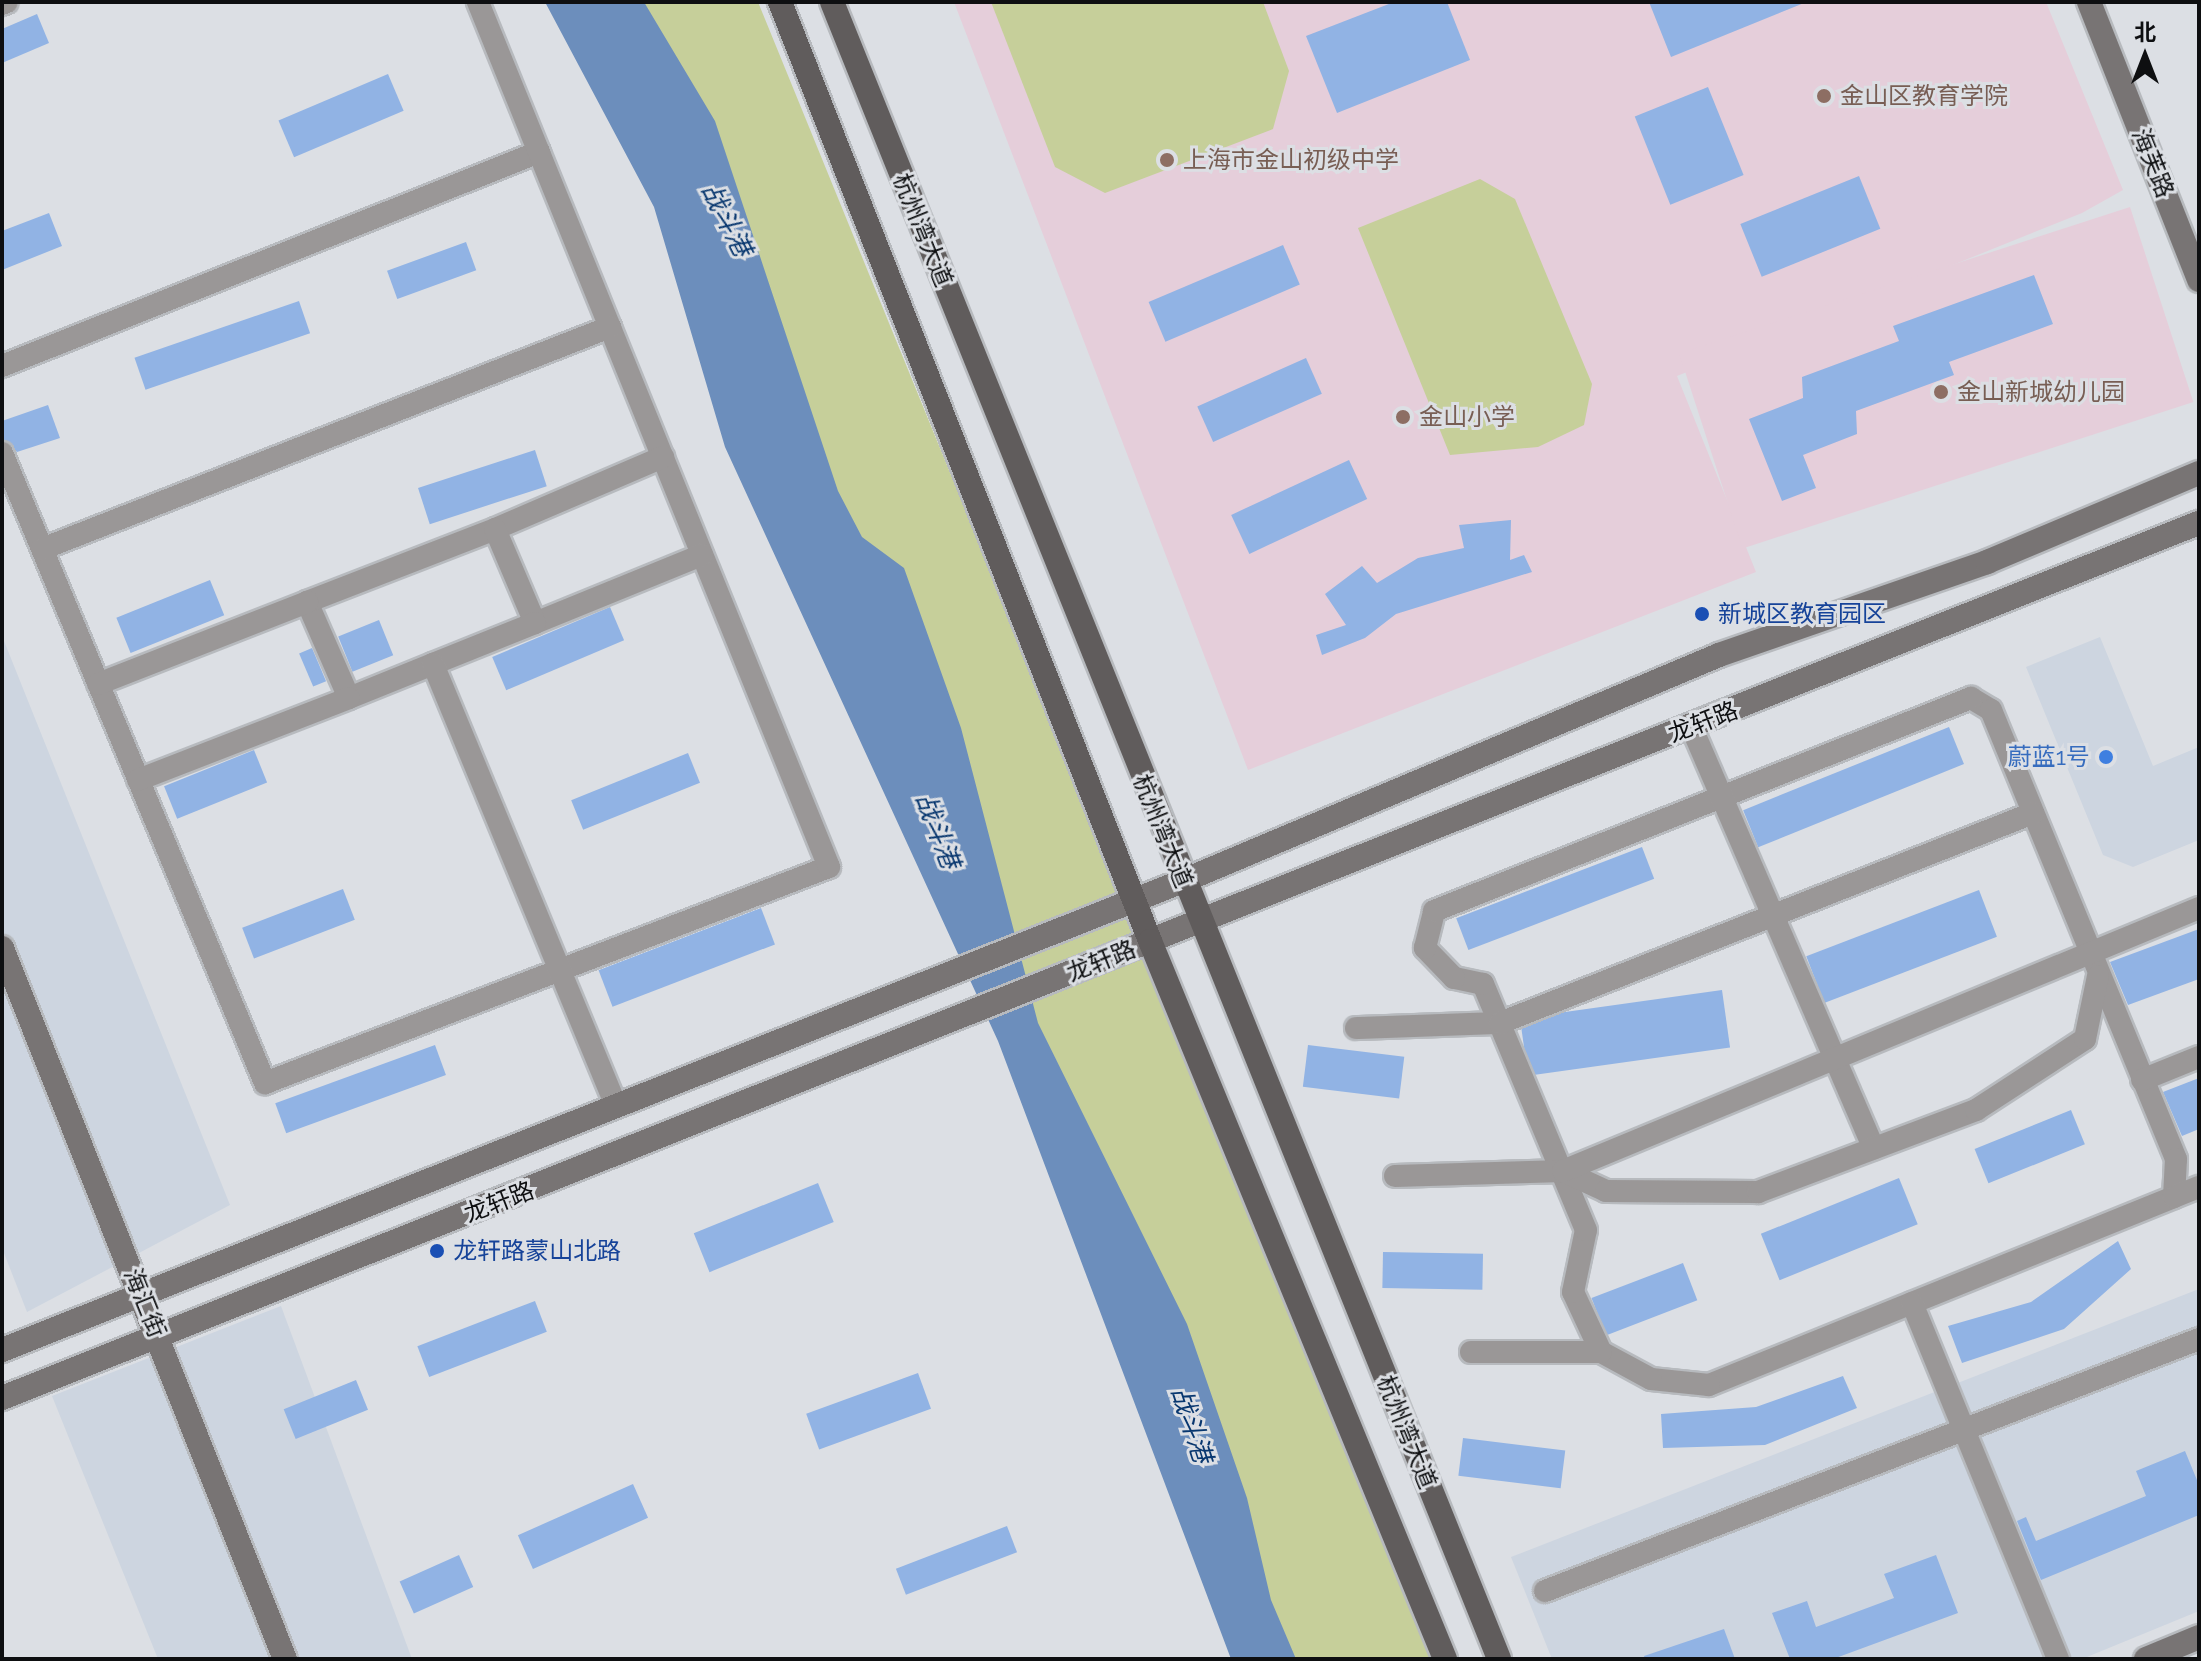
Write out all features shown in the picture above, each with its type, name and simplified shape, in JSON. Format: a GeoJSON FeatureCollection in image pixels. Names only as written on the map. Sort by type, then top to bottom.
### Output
{"type":"FeatureCollection","features":[{"type":"Feature","properties":{"kind":"main road","name":"杭州湾大道"},"geometry":{"type":"LineString","coordinates":[[780,2],[1150,941],[1445,1659]]}},
{"type":"Feature","properties":{"kind":"main road","name":"杭州湾大道"},"geometry":{"type":"LineString","coordinates":[[832,2],[1183,881],[1499,1659]]}},
{"type":"Feature","properties":{"kind":"street"},"geometry":{"type":"LineString","coordinates":[[2,453],[265,1083],[829,867],[478,2]]}},
{"type":"Feature","properties":{"kind":"street","name":"海芙路"},"geometry":{"type":"LineString","coordinates":[[2089,2],[2199,280]]}},
{"type":"Feature","properties":{"kind":"street"},"geometry":{"type":"LineString","coordinates":[[2,366],[539,152]]}},
{"type":"Feature","properties":{"kind":"street"},"geometry":{"type":"LineString","coordinates":[[42,549],[610,327]]}},
{"type":"Feature","properties":{"kind":"street"},"geometry":{"type":"LineString","coordinates":[[98,684],[495,529],[663,457]]}},
{"type":"Feature","properties":{"kind":"street"},"geometry":{"type":"LineString","coordinates":[[2,1350],[143,1298],[614,1102],[1183,881],[1719,655],[1987,562],[2199,473]]}},
{"type":"Feature","properties":{"kind":"street","name":"龙轩路"},"geometry":{"type":"LineString","coordinates":[[2,1398],[2199,523]]}},
{"type":"Feature","properties":{"kind":"street"},"geometry":{"type":"LineString","coordinates":[[495,529],[535,623]]}},
{"type":"Feature","properties":{"kind":"street"},"geometry":{"type":"LineString","coordinates":[[138,780],[702,555]]}},
{"type":"Feature","properties":{"kind":"street"},"geometry":{"type":"LineString","coordinates":[[307,602],[349,698]]}},
{"type":"Feature","properties":{"kind":"street"},"geometry":{"type":"LineString","coordinates":[[433,664],[614,1102]]}},
{"type":"Feature","properties":{"kind":"street"},"geometry":{"type":"LineString","coordinates":[[1601,1352],[1573,1292],[1586,1230],[1483,984],[1454,978],[1425,948],[1434,911],[1971,698],[1991,710],[2088,953],[2176,1159],[2174,1197]]}},
{"type":"Feature","properties":{"kind":"street"},"geometry":{"type":"LineString","coordinates":[[1691,726],[1874,1148]]}},
{"type":"Feature","properties":{"kind":"street"},"geometry":{"type":"LineString","coordinates":[[1356,1028],[1500,1023],[2033,813]]}},
{"type":"Feature","properties":{"kind":"street"},"geometry":{"type":"LineString","coordinates":[[1395,1176],[1563,1171],[2199,908]]}},
{"type":"Feature","properties":{"kind":"street","name":"海汇街"},"geometry":{"type":"LineString","coordinates":[[2,948],[285,1659]]}},
{"type":"Feature","properties":{"kind":"street"},"geometry":{"type":"LineString","coordinates":[[1563,1171],[1606,1191],[1758,1192],[1976,1110],[2085,1039],[2098,976]]}},
{"type":"Feature","properties":{"kind":"street"},"geometry":{"type":"LineString","coordinates":[[2142,1080],[2199,1057]]}},
{"type":"Feature","properties":{"kind":"street"},"geometry":{"type":"LineString","coordinates":[[1471,1352],[1601,1352],[1651,1379],[1709,1385],[2199,1187]]}},
{"type":"Feature","properties":{"kind":"street"},"geometry":{"type":"LineString","coordinates":[[1912,1303],[2058,1659]]}},
{"type":"Feature","properties":{"kind":"street"},"geometry":{"type":"LineString","coordinates":[[1545,1591],[2199,1339]]}},
{"type":"Feature","properties":{"kind":"street"},"geometry":{"type":"LineString","coordinates":[[2146,1659],[2199,1637]]}},
{"type":"Feature","properties":{"kind":"shaded area"},"geometry":{"type":"Polygon","coordinates":[[[954,2],[2046,2],[2123,190],[2082,213],[1677,376],[1756,572],[1248,770],[954,2]]]}},
{"type":"Feature","properties":{"kind":"shaded area","name":"金山新城幼儿园"},"geometry":{"type":"Polygon","coordinates":[[[2130,207],[2193,402],[1743,548],[1679,353],[2130,207]]]}},
{"type":"Feature","properties":{"kind":"shaded area"},"geometry":{"type":"Polygon","coordinates":[[[2,636],[230,1205],[27,1312],[2,1248],[2,636]]]}},
{"type":"Feature","properties":{"kind":"shaded area","name":"蔚蓝1号"},"geometry":{"type":"Polygon","coordinates":[[[2100,637],[2153,766],[2199,747],[2199,840],[2133,867],[2103,855],[2026,667],[2100,637]]]}},
{"type":"Feature","properties":{"kind":"shaded area"},"geometry":{"type":"Polygon","coordinates":[[[2199,1289],[2199,1611],[2082,1659],[1552,1659],[1511,1557],[2199,1289]]]}},
{"type":"Feature","properties":{"kind":"shaded area"},"geometry":{"type":"Polygon","coordinates":[[[281,1306],[412,1659],[158,1659],[52,1396],[281,1306]]]}},
{"type":"Feature","properties":{"kind":"green space"},"geometry":{"type":"Polygon","coordinates":[[[636,2],[758,2],[1434,1659],[1288,1659],[1029,1024],[854,538],[636,2]]]}},
{"type":"Feature","properties":{"kind":"green space"},"geometry":{"type":"Polygon","coordinates":[[[991,2],[1263,2],[1289,71],[1273,129],[1105,193],[1055,167],[991,2]]]}},
{"type":"Feature","properties":{"kind":"green space"},"geometry":{"type":"Polygon","coordinates":[[[1480,179],[1515,199],[1592,384],[1584,425],[1538,447],[1450,455],[1358,228],[1480,179]]]}},
{"type":"Feature","properties":{"kind":"water","name":"战斗港"},"geometry":{"type":"Polygon","coordinates":[[[545,2],[644,2],[715,121],[838,491],[862,537],[904,568],[961,728],[1038,1023],[1187,1324],[1247,1498],[1271,1600],[1296,1659],[1231,1659],[998,1041],[725,447],[654,207],[545,2]]]}},
{"type":"Feature","properties":{"kind":"building"},"geometry":{"type":"Polygon","coordinates":[[[1394,2],[1447,2],[1470,60],[1337,113],[1306,36],[1394,2]]]}},
{"type":"Feature","properties":{"kind":"building"},"geometry":{"type":"Polygon","coordinates":[[[1649,2],[1804,2],[1804,3],[1671,57],[1649,2]]]}},
{"type":"Feature","properties":{"kind":"building"},"geometry":{"type":"Polygon","coordinates":[[[37,14],[49,43],[2,63],[2,29],[37,14]]]}},
{"type":"Feature","properties":{"kind":"building"},"geometry":{"type":"Polygon","coordinates":[[[388,74],[404,111],[294,157],[278,120],[388,74]]]}},
{"type":"Feature","properties":{"kind":"building"},"geometry":{"type":"Polygon","coordinates":[[[1708,87],[1744,175],[1670,205],[1635,117],[1708,87]]]}},
{"type":"Feature","properties":{"kind":"building"},"geometry":{"type":"Polygon","coordinates":[[[1859,176],[1880,229],[1762,277],[1740,224],[1859,176]]]}},
{"type":"Feature","properties":{"kind":"building"},"geometry":{"type":"Polygon","coordinates":[[[49,213],[62,246],[2,270],[2,231],[49,213]]]}},
{"type":"Feature","properties":{"kind":"building"},"geometry":{"type":"Polygon","coordinates":[[[466,242],[476,270],[397,299],[387,271],[466,242]]]}},
{"type":"Feature","properties":{"kind":"building"},"geometry":{"type":"Polygon","coordinates":[[[1283,245],[1300,285],[1165,342],[1149,302],[1283,245]]]}},
{"type":"Feature","properties":{"kind":"building"},"geometry":{"type":"Polygon","coordinates":[[[2034,275],[2053,324],[1949,362],[1954,375],[1856,411],[1857,434],[1803,455],[1816,488],[1782,501],[1749,419],[1803,398],[1802,377],[1899,341],[1893,326],[2034,275]]]}},
{"type":"Feature","properties":{"kind":"building"},"geometry":{"type":"Polygon","coordinates":[[[299,301],[310,333],[146,390],[134,358],[299,301]]]}},
{"type":"Feature","properties":{"kind":"building"},"geometry":{"type":"Polygon","coordinates":[[[1306,358],[1322,394],[1213,442],[1197,406],[1306,358]]]}},
{"type":"Feature","properties":{"kind":"building"},"geometry":{"type":"Polygon","coordinates":[[[48,405],[60,438],[17,452],[2,439],[2,421],[48,405]]]}},
{"type":"Feature","properties":{"kind":"building"},"geometry":{"type":"Polygon","coordinates":[[[535,450],[547,486],[430,524],[418,488],[535,450]]]}},
{"type":"Feature","properties":{"kind":"building"},"geometry":{"type":"Polygon","coordinates":[[[1349,460],[1367,499],[1249,554],[1231,515],[1349,460]]]}},
{"type":"Feature","properties":{"kind":"building"},"geometry":{"type":"Polygon","coordinates":[[[1511,520],[1510,560],[1524,555],[1532,572],[1396,614],[1365,638],[1322,655],[1316,635],[1346,625],[1325,594],[1362,566],[1377,583],[1418,558],[1464,548],[1459,525],[1511,520]]]}},
{"type":"Feature","properties":{"kind":"building"},"geometry":{"type":"Polygon","coordinates":[[[210,580],[224,615],[131,653],[116,618],[210,580]]]}},
{"type":"Feature","properties":{"kind":"building"},"geometry":{"type":"Polygon","coordinates":[[[610,607],[624,640],[506,690],[492,657],[610,607]]]}},
{"type":"Feature","properties":{"kind":"building"},"geometry":{"type":"Polygon","coordinates":[[[379,620],[393,655],[352,672],[338,636],[379,620]]]}},
{"type":"Feature","properties":{"kind":"building"},"geometry":{"type":"Polygon","coordinates":[[[312,648],[326,681],[313,687],[299,653],[312,648]]]}},
{"type":"Feature","properties":{"kind":"building"},"geometry":{"type":"Polygon","coordinates":[[[1949,727],[1964,764],[1758,847],[1743,810],[1949,727]]]}},
{"type":"Feature","properties":{"kind":"building"},"geometry":{"type":"Polygon","coordinates":[[[254,750],[267,782],[177,819],[164,786],[254,750]]]}},
{"type":"Feature","properties":{"kind":"building"},"geometry":{"type":"Polygon","coordinates":[[[688,753],[700,783],[583,830],[571,800],[688,753]]]}},
{"type":"Feature","properties":{"kind":"building"},"geometry":{"type":"Polygon","coordinates":[[[1642,847],[1654,879],[1468,950],[1456,918],[1642,847]]]}},
{"type":"Feature","properties":{"kind":"building"},"geometry":{"type":"Polygon","coordinates":[[[343,889],[355,920],[254,959],[242,928],[343,889]]]}},
{"type":"Feature","properties":{"kind":"building"},"geometry":{"type":"Polygon","coordinates":[[[1979,890],[1997,937],[1824,1003],[1806,956],[1979,890]]]}},
{"type":"Feature","properties":{"kind":"building"},"geometry":{"type":"Polygon","coordinates":[[[761,908],[775,944],[613,1007],[599,970],[761,908]]]}},
{"type":"Feature","properties":{"kind":"building"},"geometry":{"type":"Polygon","coordinates":[[[2199,929],[2199,979],[2128,1005],[2110,962],[2199,929]]]}},
{"type":"Feature","properties":{"kind":"building"},"geometry":{"type":"Polygon","coordinates":[[[1722,990],[1730,1047],[1528,1076],[1520,1018],[1722,990]]]}},
{"type":"Feature","properties":{"kind":"building"},"geometry":{"type":"Polygon","coordinates":[[[435,1045],[446,1075],[286,1133],[275,1103],[435,1045]]]}},
{"type":"Feature","properties":{"kind":"building"},"geometry":{"type":"Polygon","coordinates":[[[1308,1045],[1404,1057],[1399,1099],[1303,1087],[1308,1045]]]}},
{"type":"Feature","properties":{"kind":"building"},"geometry":{"type":"Polygon","coordinates":[[[2199,1078],[2199,1129],[2182,1136],[2163,1092],[2199,1078]]]}},
{"type":"Feature","properties":{"kind":"building"},"geometry":{"type":"Polygon","coordinates":[[[2071,1110],[2085,1144],[1988,1183],[1975,1149],[2071,1110]]]}},
{"type":"Feature","properties":{"kind":"building"},"geometry":{"type":"Polygon","coordinates":[[[1899,1178],[1918,1224],[1780,1280],[1761,1234],[1899,1178]]]}},
{"type":"Feature","properties":{"kind":"building"},"geometry":{"type":"Polygon","coordinates":[[[818,1183],[834,1222],[709,1272],[694,1233],[818,1183]]]}},
{"type":"Feature","properties":{"kind":"building"},"geometry":{"type":"Polygon","coordinates":[[[2118,1241],[2131,1269],[2064,1329],[1962,1363],[1948,1326],[2031,1302],[2118,1241]]]}},
{"type":"Feature","properties":{"kind":"building"},"geometry":{"type":"Polygon","coordinates":[[[1383,1252],[1483,1254],[1482,1290],[1382,1288],[1383,1252]]]}},
{"type":"Feature","properties":{"kind":"building"},"geometry":{"type":"Polygon","coordinates":[[[1683,1263],[1697,1300],[1606,1335],[1592,1298],[1683,1263]]]}},
{"type":"Feature","properties":{"kind":"building"},"geometry":{"type":"Polygon","coordinates":[[[535,1301],[547,1332],[429,1377],[417,1346],[535,1301]]]}},
{"type":"Feature","properties":{"kind":"building"},"geometry":{"type":"Polygon","coordinates":[[[918,1373],[931,1409],[819,1449],[806,1414],[918,1373]]]}},
{"type":"Feature","properties":{"kind":"building"},"geometry":{"type":"Polygon","coordinates":[[[1843,1376],[1857,1408],[1765,1445],[1663,1448],[1661,1414],[1756,1407],[1843,1376]]]}},
{"type":"Feature","properties":{"kind":"building"},"geometry":{"type":"Polygon","coordinates":[[[356,1380],[368,1410],[296,1439],[284,1409],[356,1380]]]}},
{"type":"Feature","properties":{"kind":"building"},"geometry":{"type":"Polygon","coordinates":[[[1463,1438],[1565,1451],[1561,1488],[1458,1476],[1463,1438]]]}},
{"type":"Feature","properties":{"kind":"building"},"geometry":{"type":"Polygon","coordinates":[[[2185,1451],[2199,1485],[2199,1515],[2041,1580],[2017,1521],[2026,1517],[2036,1541],[2146,1496],[2136,1471],[2185,1451]]]}},
{"type":"Feature","properties":{"kind":"building"},"geometry":{"type":"Polygon","coordinates":[[[633,1484],[648,1518],[533,1569],[518,1535],[633,1484]]]}},
{"type":"Feature","properties":{"kind":"building"},"geometry":{"type":"Polygon","coordinates":[[[1007,1526],[1017,1552],[906,1595],[896,1569],[1007,1526]]]}},
{"type":"Feature","properties":{"kind":"building"},"geometry":{"type":"Polygon","coordinates":[[[459,1555],[473,1587],[414,1613],[400,1581],[459,1555]]]}},
{"type":"Feature","properties":{"kind":"building"},"geometry":{"type":"Polygon","coordinates":[[[1936,1555],[1958,1613],[1833,1659],[1790,1659],[1772,1613],[1807,1601],[1816,1627],[1894,1598],[1884,1574],[1936,1555]]]}},
{"type":"Feature","properties":{"kind":"building"},"geometry":{"type":"Polygon","coordinates":[[[1724,1629],[1735,1659],[1645,1659],[1644,1656],[1724,1629]]]}},
{"type":"Feature","properties":{"kind":"place","name":"金山区教育学院"},"geometry":{"type":"Point","coordinates":[1824,96]}},
{"type":"Feature","properties":{"kind":"place","name":"上海市金山初级中学"},"geometry":{"type":"Point","coordinates":[1167,160]}},
{"type":"Feature","properties":{"kind":"place","name":"金山新城幼儿园"},"geometry":{"type":"Point","coordinates":[1941,392]}},
{"type":"Feature","properties":{"kind":"place","name":"金山小学"},"geometry":{"type":"Point","coordinates":[1403,417]}},
{"type":"Feature","properties":{"kind":"place","name":"新城区教育园区"},"geometry":{"type":"Point","coordinates":[1702,614]}},
{"type":"Feature","properties":{"kind":"place","name":"蔚蓝1号"},"geometry":{"type":"Point","coordinates":[2106,757]}},
{"type":"Feature","properties":{"kind":"place","name":"龙轩路蒙山北路"},"geometry":{"type":"Point","coordinates":[437,1251]}}]}
